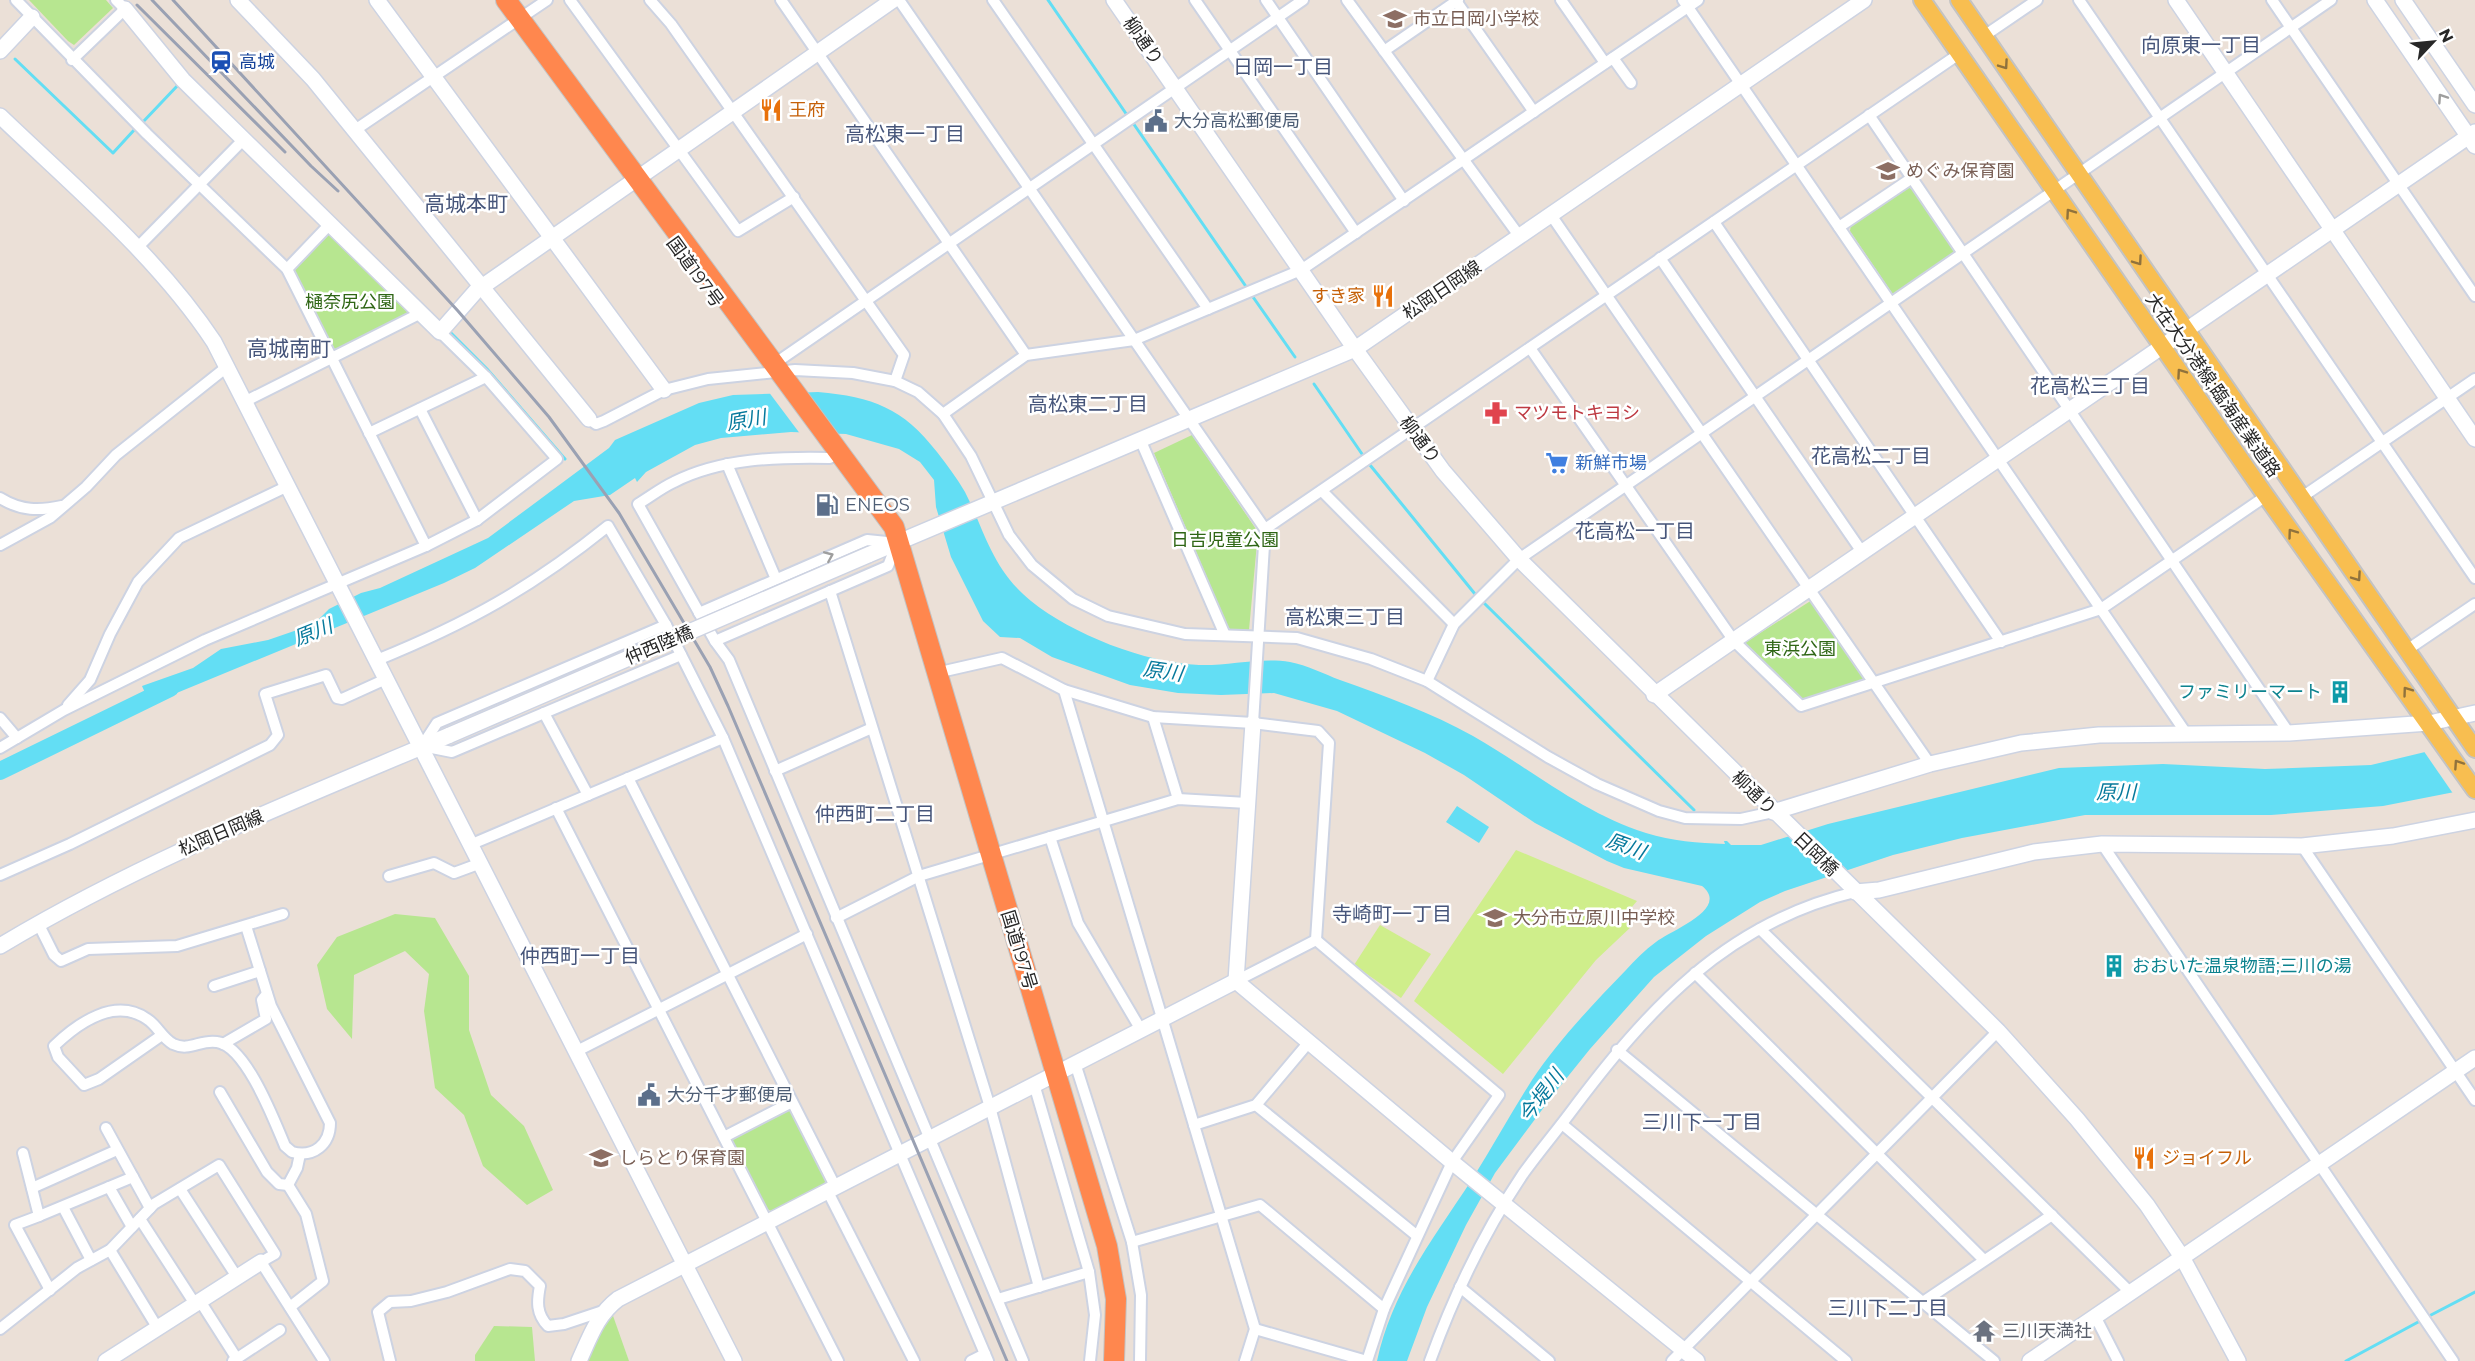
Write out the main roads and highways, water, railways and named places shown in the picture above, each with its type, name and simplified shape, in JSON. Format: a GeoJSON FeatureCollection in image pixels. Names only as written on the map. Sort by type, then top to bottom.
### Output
{"type":"FeatureCollection","features":[{"type":"Feature","properties":{"kind":"highway","name":"国道197号"},"geometry":{"type":"LineString","coordinates":[[493,0],[515,21],[777,374],[826,447],[894,527],[1111,1262],[1116,1318],[1114,1361]]}},
{"type":"Feature","properties":{"kind":"highway","name":"国道197号"},"geometry":{"type":"LineString","coordinates":[[506,0],[515,21]]}},
{"type":"Feature","properties":{"kind":"main road","name":"大在大分港線;臨海産業道路"},"geometry":{"type":"LineString","coordinates":[[1922,0],[2266,496],[2475,790]]}},
{"type":"Feature","properties":{"kind":"main road","name":"大在大分港線;臨海産業道路"},"geometry":{"type":"LineString","coordinates":[[1959,0],[2470,742]]}},
{"type":"Feature","properties":{"kind":"water","name":"今堤川"},"geometry":{"type":"Polygon","coordinates":[[[818,392],[855,397],[871,402],[885,407],[912,425],[937,452],[962,487],[991,550],[1007,576],[1031,601],[1067,625],[1133,653],[1178,663],[1210,665],[1279,661],[1309,667],[1441,720],[1473,736],[1600,814],[1656,836],[1695,842],[1725,844],[1724,841],[1727,841],[1731,845],[1761,845],[1828,824],[2059,768],[2163,764],[2265,769],[2371,765],[2475,740],[2475,788],[2383,806],[2271,815],[2085,815],[1962,838],[1893,855],[1785,891],[1760,902],[1706,936],[1654,977],[1590,1049],[1495,1173],[1466,1225],[1427,1307],[1407,1361],[1377,1361],[1393,1312],[1415,1266],[1471,1181],[1542,1065],[1576,1023],[1640,955],[1704,911],[1709,903],[1709,895],[1702,886],[1624,868],[1607,861],[1535,823],[1464,775],[1425,753],[1337,711],[1274,693],[1221,695],[1178,693],[1130,685],[1052,657],[1020,638],[1000,637],[983,621],[951,557],[936,507],[934,480],[920,462],[899,449],[846,434],[791,432],[721,438],[695,445],[646,472],[637,482],[635,478],[610,495],[574,501],[475,568],[444,583],[150,704],[142,686],[193,668],[221,649],[268,640],[300,629],[317,621],[329,609],[361,593],[380,588],[488,538],[609,448],[615,440],[699,403],[733,395],[818,392]]]}},
{"type":"Feature","properties":{"kind":"water"},"geometry":{"type":"Polygon","coordinates":[[[1457,806],[1489,827],[1479,843],[1446,822],[1457,806]]]}},
{"type":"Feature","properties":{"kind":"waterway"},"geometry":{"type":"LineString","coordinates":[[1048,0],[1127,115]]}},
{"type":"Feature","properties":{"kind":"waterway"},"geometry":{"type":"LineString","coordinates":[[15,59],[113,153],[135,129]]}},
{"type":"Feature","properties":{"kind":"waterway"},"geometry":{"type":"LineString","coordinates":[[142,123],[179,84]]}},
{"type":"Feature","properties":{"kind":"waterway"},"geometry":{"type":"LineString","coordinates":[[1133,123],[1247,288]]}},
{"type":"Feature","properties":{"kind":"waterway"},"geometry":{"type":"LineString","coordinates":[[1253,297],[1295,357]]}},
{"type":"Feature","properties":{"kind":"waterway"},"geometry":{"type":"LineString","coordinates":[[450,332],[487,369],[565,459]]}},
{"type":"Feature","properties":{"kind":"waterway"},"geometry":{"type":"LineString","coordinates":[[1314,384],[1362,454]]}},
{"type":"Feature","properties":{"kind":"waterway"},"geometry":{"type":"LineString","coordinates":[[1370,465],[1475,594]]}},
{"type":"Feature","properties":{"kind":"waterway"},"geometry":{"type":"LineString","coordinates":[[1484,603],[1694,810]]}},
{"type":"Feature","properties":{"kind":"waterway","name":"原川"},"geometry":{"type":"LineString","coordinates":[[0,771],[170,688]]}},
{"type":"Feature","properties":{"kind":"waterway"},"geometry":{"type":"LineString","coordinates":[[2431,1315],[2475,1292]]}},
{"type":"Feature","properties":{"kind":"waterway"},"geometry":{"type":"LineString","coordinates":[[2346,1361],[2420,1321]]}},
{"type":"Feature","properties":{"kind":"railway"},"geometry":{"type":"LineString","coordinates":[[152,0],[311,166],[338,191]]}},
{"type":"Feature","properties":{"kind":"railway"},"geometry":{"type":"LineString","coordinates":[[173,0],[458,311],[549,417],[619,513],[710,667],[728,706],[1007,1361]]}},
{"type":"Feature","properties":{"kind":"railway"},"geometry":{"type":"LineString","coordinates":[[137,5],[285,152]]}},
{"type":"Feature","properties":{"kind":"place","name":"市立日岡小学校"},"geometry":{"type":"Point","coordinates":[1395,19]}},
{"type":"Feature","properties":{"kind":"place","name":"高城"},"geometry":{"type":"Point","coordinates":[221,62]}},
{"type":"Feature","properties":{"kind":"place","name":"王府"},"geometry":{"type":"Point","coordinates":[771,110]}},
{"type":"Feature","properties":{"kind":"place","name":"大分高松郵便局"},"geometry":{"type":"Point","coordinates":[1156,121]}},
{"type":"Feature","properties":{"kind":"place","name":"めぐみ保育園"},"geometry":{"type":"Point","coordinates":[1888,171]}},
{"type":"Feature","properties":{"kind":"place","name":"すき家"},"geometry":{"type":"Point","coordinates":[1383,296]}},
{"type":"Feature","properties":{"kind":"place","name":"マツモトキヨシ"},"geometry":{"type":"Point","coordinates":[1496,413]}},
{"type":"Feature","properties":{"kind":"place","name":"新鮮市場"},"geometry":{"type":"Point","coordinates":[1557,463]}},
{"type":"Feature","properties":{"kind":"place","name":"ENEOS"},"geometry":{"type":"Point","coordinates":[827,505]}},
{"type":"Feature","properties":{"kind":"place","name":"ファミリーマート"},"geometry":{"type":"Point","coordinates":[2340,692]}},
{"type":"Feature","properties":{"kind":"place","name":"大分市立原川中学校"},"geometry":{"type":"Point","coordinates":[1495,918]}},
{"type":"Feature","properties":{"kind":"place","name":"おおいた温泉物語;三川の湯"},"geometry":{"type":"Point","coordinates":[2114,966]}},
{"type":"Feature","properties":{"kind":"place","name":"大分千才郵便局"},"geometry":{"type":"Point","coordinates":[649,1095]}},
{"type":"Feature","properties":{"kind":"place","name":"しらとり保育園"},"geometry":{"type":"Point","coordinates":[601,1158]}},
{"type":"Feature","properties":{"kind":"place","name":"ジョイフル"},"geometry":{"type":"Point","coordinates":[2144,1158]}},
{"type":"Feature","properties":{"kind":"place","name":"三川天満社"},"geometry":{"type":"Point","coordinates":[1984,1331]}},
{"type":"Feature","properties":{"kind":"district","name":"向原東一丁目"},"geometry":{"type":"Point","coordinates":[2201,45]}},
{"type":"Feature","properties":{"kind":"district","name":"日岡一丁目"},"geometry":{"type":"Point","coordinates":[1283,67]}},
{"type":"Feature","properties":{"kind":"district","name":"高松東一丁目"},"geometry":{"type":"Point","coordinates":[905,134]}},
{"type":"Feature","properties":{"kind":"district","name":"高城本町"},"geometry":{"type":"Point","coordinates":[466,203]}},
{"type":"Feature","properties":{"kind":"district","name":"高城南町"},"geometry":{"type":"Point","coordinates":[289,348]}},
{"type":"Feature","properties":{"kind":"district","name":"花高松三丁目"},"geometry":{"type":"Point","coordinates":[2090,386]}},
{"type":"Feature","properties":{"kind":"district","name":"高松東二丁目"},"geometry":{"type":"Point","coordinates":[1088,404]}},
{"type":"Feature","properties":{"kind":"district","name":"花高松二丁目"},"geometry":{"type":"Point","coordinates":[1871,456]}},
{"type":"Feature","properties":{"kind":"district","name":"花高松一丁目"},"geometry":{"type":"Point","coordinates":[1635,531]}},
{"type":"Feature","properties":{"kind":"district","name":"高松東三丁目"},"geometry":{"type":"Point","coordinates":[1345,617]}},
{"type":"Feature","properties":{"kind":"district","name":"仲西町二丁目"},"geometry":{"type":"Point","coordinates":[875,814]}},
{"type":"Feature","properties":{"kind":"district","name":"寺崎町一丁目"},"geometry":{"type":"Point","coordinates":[1392,914]}},
{"type":"Feature","properties":{"kind":"district","name":"仲西町一丁目"},"geometry":{"type":"Point","coordinates":[580,956]}},
{"type":"Feature","properties":{"kind":"district","name":"三川下一丁目"},"geometry":{"type":"Point","coordinates":[1702,1122]}},
{"type":"Feature","properties":{"kind":"district","name":"三川下二丁目"},"geometry":{"type":"Point","coordinates":[1888,1308]}},
{"type":"Feature","properties":{"kind":"park label","name":"樋奈尻公園"},"geometry":{"type":"Point","coordinates":[350,302]}},
{"type":"Feature","properties":{"kind":"park label","name":"日吉児童公園"},"geometry":{"type":"Point","coordinates":[1225,540]}},
{"type":"Feature","properties":{"kind":"park label","name":"東浜公園"},"geometry":{"type":"Point","coordinates":[1800,649]}}]}
